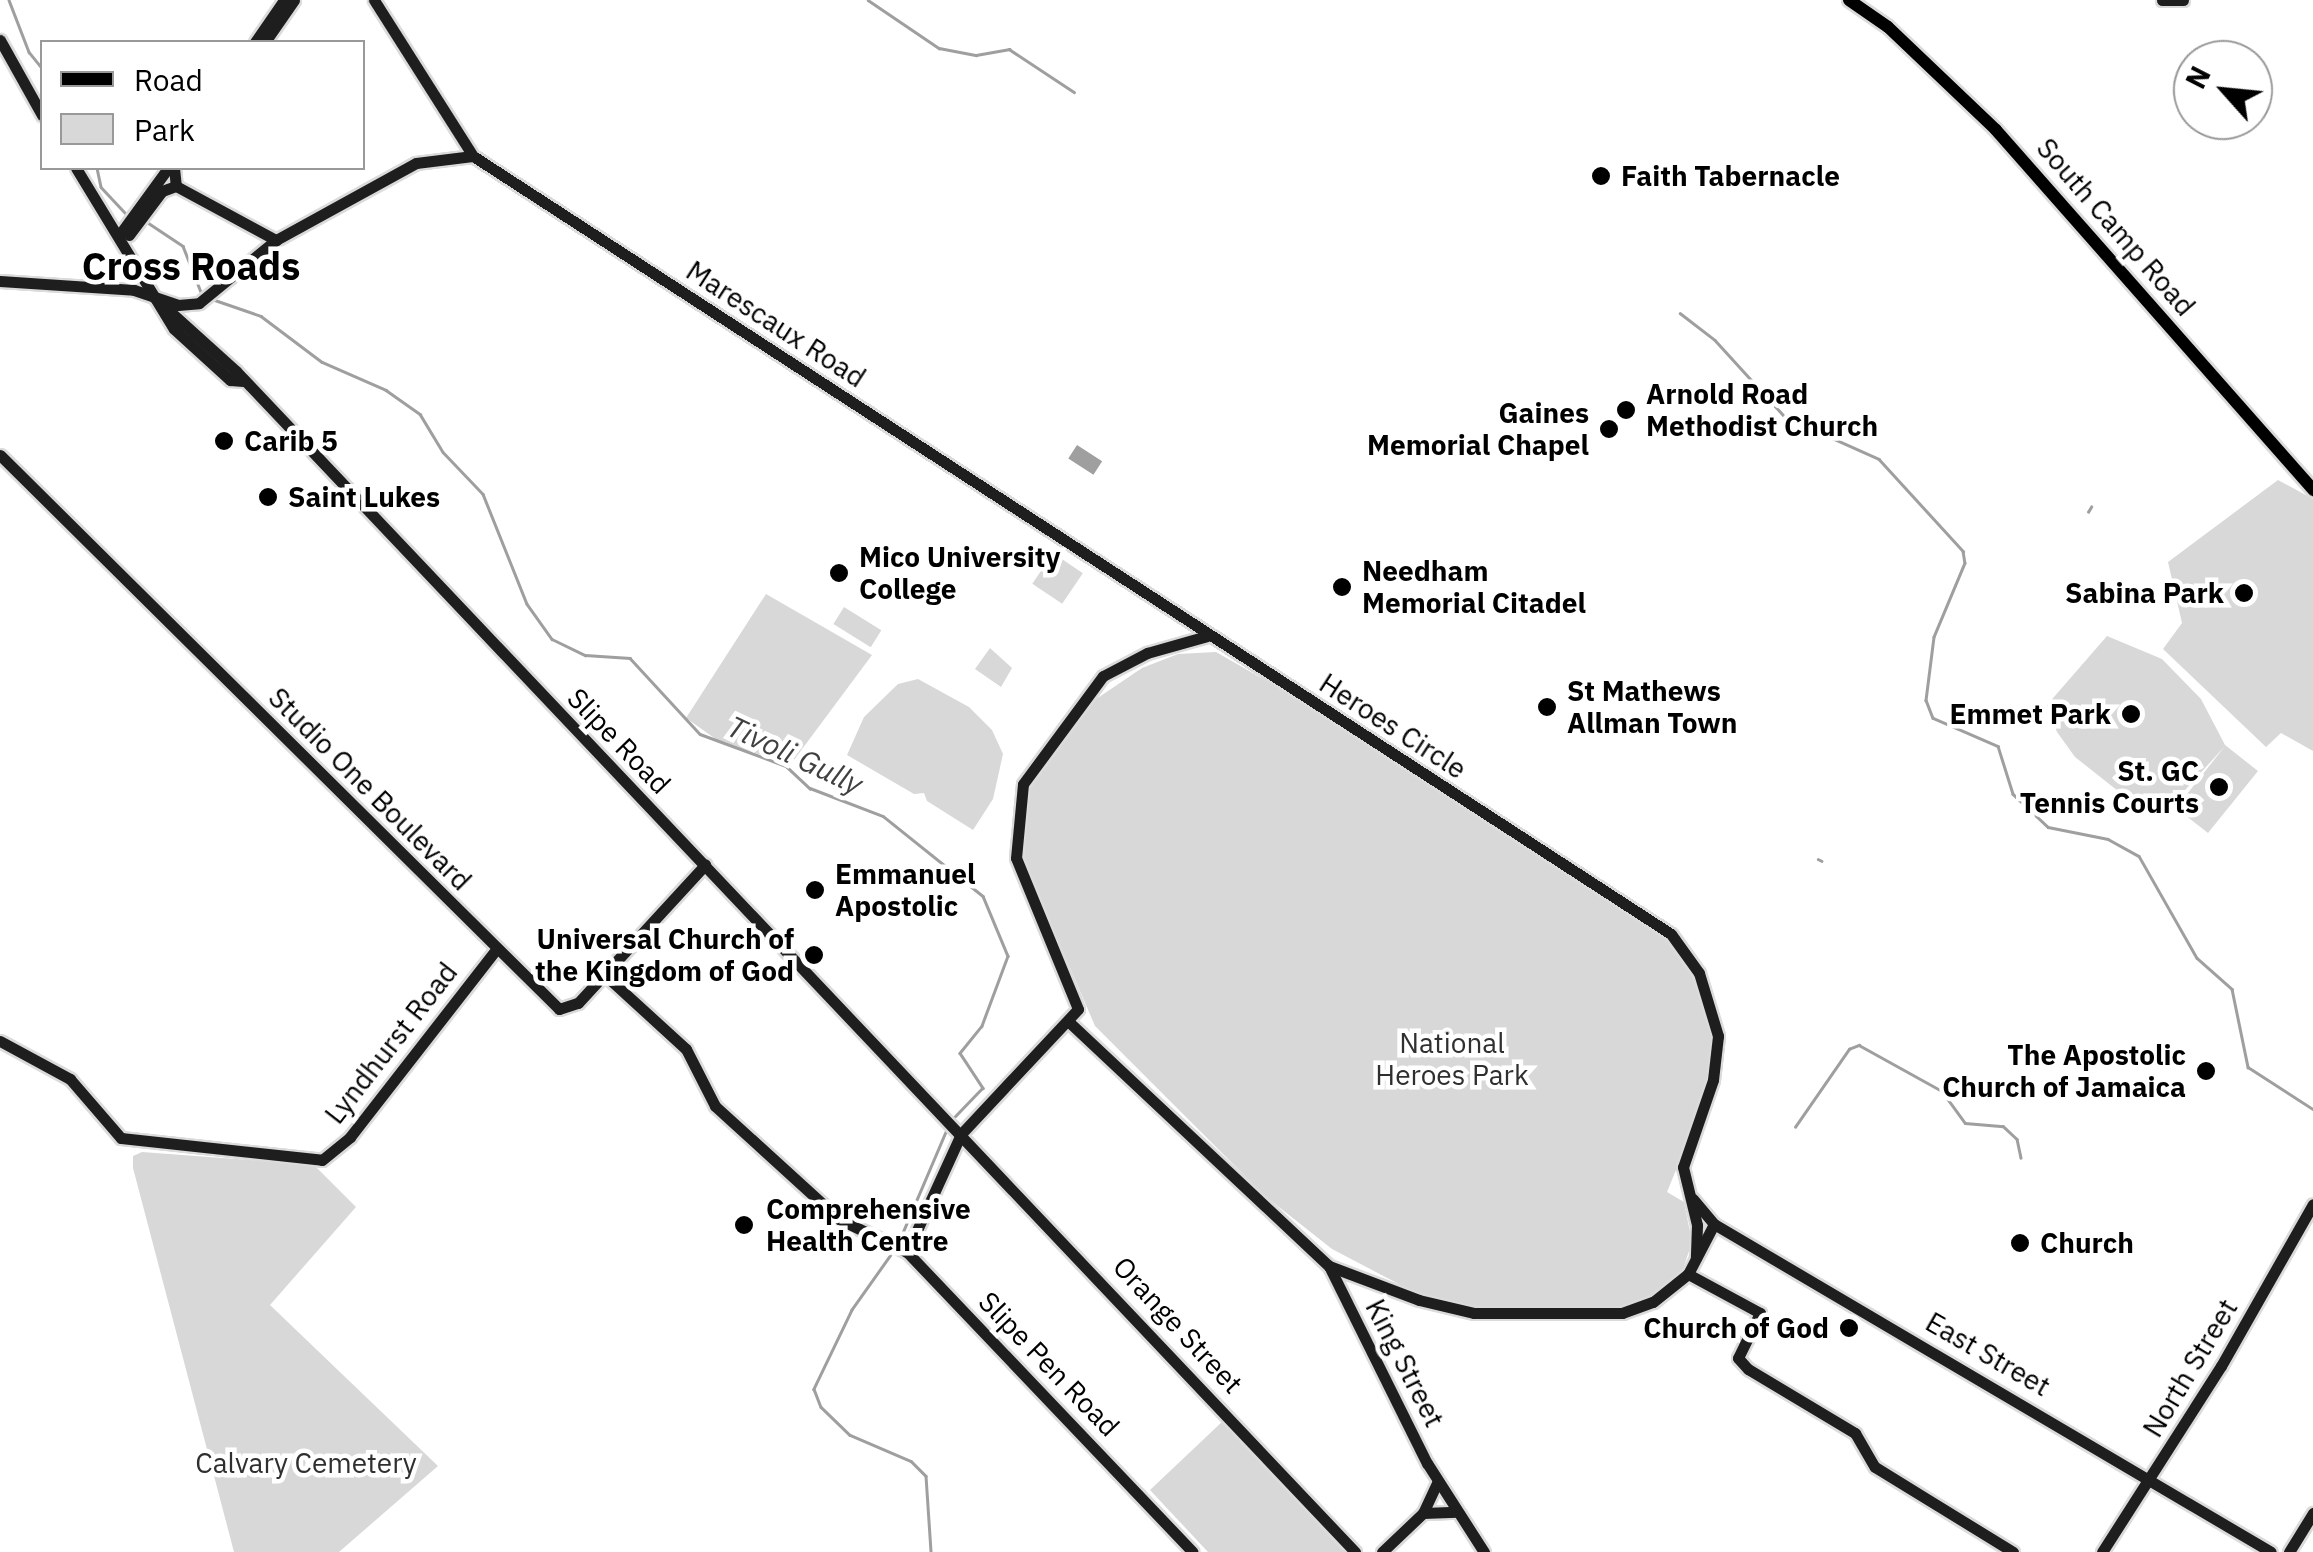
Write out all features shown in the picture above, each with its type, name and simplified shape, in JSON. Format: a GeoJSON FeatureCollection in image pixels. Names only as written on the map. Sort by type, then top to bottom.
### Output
{"type":"FeatureCollection","features":[{"type":"Feature","properties":{"kind":"main road"},"geometry":{"type":"LineString","coordinates":[[256,40],[284,0]]}},
{"type":"Feature","properties":{"kind":"main road"},"geometry":{"type":"LineString","coordinates":[[266,40],[294,0]]}},
{"type":"Feature","properties":{"kind":"main road","name":"Marescaux Road"},"geometry":{"type":"LineString","coordinates":[[374,0],[446,122],[473,156],[1207,636]]}},
{"type":"Feature","properties":{"kind":"main road"},"geometry":{"type":"LineString","coordinates":[[1838,0],[1869,6]]}},
{"type":"Feature","properties":{"kind":"main road"},"geometry":{"type":"LineString","coordinates":[[1849,0],[1869,6]]}},
{"type":"Feature","properties":{"kind":"main road"},"geometry":{"type":"LineString","coordinates":[[2162,0],[2183,0]]}},
{"type":"Feature","properties":{"kind":"main road","name":"South Camp Road"},"geometry":{"type":"LineString","coordinates":[[1869,6],[2040,178],[2313,490]]}},
{"type":"Feature","properties":{"kind":"main road"},"geometry":{"type":"LineString","coordinates":[[0,40],[40,111]]}},
{"type":"Feature","properties":{"kind":"main road"},"geometry":{"type":"LineString","coordinates":[[195,332],[205,299],[276,240],[432,156],[447,142],[446,122]]}},
{"type":"Feature","properties":{"kind":"main road"},"geometry":{"type":"LineString","coordinates":[[432,156],[473,156]]}},
{"type":"Feature","properties":{"kind":"main road"},"geometry":{"type":"LineString","coordinates":[[77,170],[122,237],[154,298]]}},
{"type":"Feature","properties":{"kind":"main road"},"geometry":{"type":"LineString","coordinates":[[138,219],[170,170]]}},
{"type":"Feature","properties":{"kind":"main road"},"geometry":{"type":"LineString","coordinates":[[172,170],[176,186],[276,240]]}},
{"type":"Feature","properties":{"kind":"main road"},"geometry":{"type":"LineString","coordinates":[[122,237],[162,191],[176,186]]}},
{"type":"Feature","properties":{"kind":"main road"},"geometry":{"type":"LineString","coordinates":[[0,280],[134,290],[154,298],[205,299]]}},
{"type":"Feature","properties":{"kind":"main road","name":"Slipe Road"},"geometry":{"type":"LineString","coordinates":[[154,298],[195,332],[962,1134]]}},
{"type":"Feature","properties":{"kind":"main road","name":"Slipe Road"},"geometry":{"type":"LineString","coordinates":[[154,298],[174,329],[230,380],[243,382]]}},
{"type":"Feature","properties":{"kind":"main road","name":"Studio One Boulevard"},"geometry":{"type":"LineString","coordinates":[[0,455],[558,1010],[569,1010],[606,976],[705,865]]}},
{"type":"Feature","properties":{"kind":"main road"},"geometry":{"type":"LineString","coordinates":[[907,1252],[962,1134],[1078,1008],[1016,858],[1023,784],[1103,676],[1147,653],[1207,636]]}},
{"type":"Feature","properties":{"kind":"main road","name":"Heroes Circle"},"geometry":{"type":"LineString","coordinates":[[1207,636],[1671,934],[1699,974],[1718,1036],[1713,1080],[1683,1167],[1696,1258]]}},
{"type":"Feature","properties":{"kind":"main road","name":"Lyndhurst Road"},"geometry":{"type":"LineString","coordinates":[[0,1041],[70,1079],[121,1138],[322,1160],[350,1137],[496,951]]}},
{"type":"Feature","properties":{"kind":"main road","name":"Slipe Pen Road"},"geometry":{"type":"LineString","coordinates":[[606,976],[686,1049],[714,1106],[839,1219],[907,1252],[1193,1552]]}},
{"type":"Feature","properties":{"kind":"main road"},"geometry":{"type":"LineString","coordinates":[[1069,1022],[1082,1030],[1328,1266],[1419,1300],[1510,1315],[1622,1314],[1653,1302],[1688,1274],[1714,1224]]}},
{"type":"Feature","properties":{"kind":"main road","name":"Orange Street"},"geometry":{"type":"LineString","coordinates":[[962,1134],[1355,1552]]}},
{"type":"Feature","properties":{"kind":"main road","name":"East Street"},"geometry":{"type":"LineString","coordinates":[[1688,1194],[1714,1224],[2270,1552]]}},
{"type":"Feature","properties":{"kind":"main road","name":"North Street"},"geometry":{"type":"LineString","coordinates":[[2102,1552],[2151,1480],[2313,1204]]}},
{"type":"Feature","properties":{"kind":"main road","name":"King Street"},"geometry":{"type":"LineString","coordinates":[[1328,1266],[1438,1481],[1484,1552]]}},
{"type":"Feature","properties":{"kind":"main road"},"geometry":{"type":"LineString","coordinates":[[1688,1274],[1760,1313],[1741,1347],[1741,1364],[1854,1433],[1875,1467],[2013,1552]]}},
{"type":"Feature","properties":{"kind":"main road"},"geometry":{"type":"LineString","coordinates":[[1370,1552],[1384,1548],[1422,1513],[1438,1481]]}},
{"type":"Feature","properties":{"kind":"main road"},"geometry":{"type":"LineString","coordinates":[[1422,1513],[1458,1512]]}},
{"type":"Feature","properties":{"kind":"main road"},"geometry":{"type":"LineString","coordinates":[[2289,1552],[2313,1512]]}},
{"type":"Feature","properties":{"kind":"green space","name":"Sabina Park"},"geometry":{"type":"Polygon","coordinates":[[[2278,480],[2313,499],[2313,751],[2281,733],[2266,747],[2163,649],[2182,623],[2168,562],[2278,480]]]}},
{"type":"Feature","properties":{"kind":"green space"},"geometry":{"type":"Polygon","coordinates":[[[1053,553],[1083,573],[1062,604],[1032,584],[1053,553]]]}},
{"type":"Feature","properties":{"kind":"green space"},"geometry":{"type":"Polygon","coordinates":[[[766,594],[872,655],[791,764],[720,742],[686,718],[766,594]]]}},
{"type":"Feature","properties":{"kind":"green space"},"geometry":{"type":"Polygon","coordinates":[[[844,607],[881,630],[871,647],[833,624],[844,607]]]}},
{"type":"Feature","properties":{"kind":"green space","name":"Emmet Park"},"geometry":{"type":"Polygon","coordinates":[[[2107,636],[2162,659],[2201,699],[2225,745],[2258,771],[2208,833],[2176,808],[2225,746],[2167,810],[2118,791],[2075,757],[2057,732],[2047,705],[2107,636]]]}},
{"type":"Feature","properties":{"kind":"green space"},"geometry":{"type":"Polygon","coordinates":[[[990,648],[1012,668],[1001,687],[975,669],[990,648]]]}},
{"type":"Feature","properties":{"kind":"green space","name":"National Heroes Park"},"geometry":{"type":"Polygon","coordinates":[[[1216,652],[1349,728],[1645,919],[1704,971],[1715,1051],[1707,1094],[1667,1192],[1684,1202],[1692,1242],[1682,1272],[1653,1298],[1613,1309],[1474,1308],[1414,1292],[1332,1249],[1265,1196],[1095,1026],[1022,856],[1029,783],[1077,712],[1142,668],[1178,654],[1216,652]]]}},
{"type":"Feature","properties":{"kind":"green space"},"geometry":{"type":"Polygon","coordinates":[[[918,679],[969,707],[992,730],[1003,754],[993,799],[973,830],[927,801],[924,793],[914,794],[847,755],[864,717],[898,684],[918,679]]]}},
{"type":"Feature","properties":{"kind":"green space","name":"Calvary Cemetery"},"geometry":{"type":"Polygon","coordinates":[[[142,1152],[314,1165],[356,1207],[270,1305],[438,1466],[339,1552],[234,1552],[133,1168],[133,1156],[142,1152]]]}},
{"type":"Feature","properties":{"kind":"green space"},"geometry":{"type":"Polygon","coordinates":[[[1224,1420],[1347,1552],[1208,1552],[1150,1490],[1224,1420]]]}},
{"type":"Feature","properties":{"kind":"shaded area"},"geometry":{"type":"Polygon","coordinates":[[[1077,445],[1102,461],[1093,475],[1068,458],[1077,445]]]}},
{"type":"Feature","properties":{"kind":"waterway","name":"Tivoli Gully"},"geometry":{"type":"LineString","coordinates":[[9,0],[29,52],[40,66]]}},
{"type":"Feature","properties":{"kind":"waterway"},"geometry":{"type":"LineString","coordinates":[[868,0],[939,48],[976,55],[1009,49],[1074,92]]}},
{"type":"Feature","properties":{"kind":"waterway","name":"Tivoli Gully"},"geometry":{"type":"LineString","coordinates":[[97,170],[101,187],[127,215]]}},
{"type":"Feature","properties":{"kind":"waterway","name":"Tivoli Gully"},"geometry":{"type":"LineString","coordinates":[[144,220],[183,246],[201,292]]}},
{"type":"Feature","properties":{"kind":"waterway","name":"Tivoli Gully"},"geometry":{"type":"LineString","coordinates":[[212,299],[261,316],[322,362],[386,390],[420,414],[443,452],[483,494],[527,604],[552,639],[585,655],[630,658],[700,734],[786,766],[810,788],[883,816],[983,896],[1008,956],[982,1026],[960,1053],[983,1088],[955,1117]]}},
{"type":"Feature","properties":{"kind":"waterway"},"geometry":{"type":"LineString","coordinates":[[1680,313],[1715,340],[1785,417],[1879,459],[1963,551],[1965,563],[1934,637],[1926,700],[1933,718],[1998,746],[2013,794],[2048,827],[2108,839],[2139,856],[2197,958],[2232,989],[2248,1067],[2313,1109]]}},
{"type":"Feature","properties":{"kind":"waterway"},"geometry":{"type":"LineString","coordinates":[[2088,512],[2091,507]]}},
{"type":"Feature","properties":{"kind":"waterway"},"geometry":{"type":"LineString","coordinates":[[1818,859],[1822,861]]}},
{"type":"Feature","properties":{"kind":"waterway"},"geometry":{"type":"LineString","coordinates":[[1795,1127],[1849,1049],[1859,1045],[1942,1091],[1965,1123],[2003,1126],[2017,1139],[2021,1158]]}},
{"type":"Feature","properties":{"kind":"waterway","name":"Tivoli Gully"},"geometry":{"type":"LineString","coordinates":[[899,1241],[946,1131]]}},
{"type":"Feature","properties":{"kind":"waterway","name":"Tivoli Gully"},"geometry":{"type":"LineString","coordinates":[[893,1252],[852,1310],[814,1389],[821,1407],[850,1435],[911,1461],[926,1476],[931,1552]]}},
{"type":"Feature","properties":{"kind":"place","name":"Faith Tabernacle"},"geometry":{"type":"Point","coordinates":[1601,176]}},
{"type":"Feature","properties":{"kind":"place","name":"Arnold Road Methodist Church"},"geometry":{"type":"Point","coordinates":[1626,410]}},
{"type":"Feature","properties":{"kind":"place","name":"Gaines Memorial Chapel"},"geometry":{"type":"Point","coordinates":[1609,429]}},
{"type":"Feature","properties":{"kind":"place","name":"Carib 5"},"geometry":{"type":"Point","coordinates":[224,441]}},
{"type":"Feature","properties":{"kind":"place","name":"Saint Lukes"},"geometry":{"type":"Point","coordinates":[268,497]}},
{"type":"Feature","properties":{"kind":"place","name":"Mico University College"},"geometry":{"type":"Point","coordinates":[839,573]}},
{"type":"Feature","properties":{"kind":"place","name":"Needham Memorial Citadel"},"geometry":{"type":"Point","coordinates":[1342,587]}},
{"type":"Feature","properties":{"kind":"place","name":"Sabina Park"},"geometry":{"type":"Point","coordinates":[2244,593]}},
{"type":"Feature","properties":{"kind":"place","name":"St Mathews Allman Town"},"geometry":{"type":"Point","coordinates":[1547,707]}},
{"type":"Feature","properties":{"kind":"place","name":"Emmet Park"},"geometry":{"type":"Point","coordinates":[2131,714]}},
{"type":"Feature","properties":{"kind":"place","name":"St. GC Tennis Courts"},"geometry":{"type":"Point","coordinates":[2219,787]}},
{"type":"Feature","properties":{"kind":"place","name":"Emmanuel Apostolic"},"geometry":{"type":"Point","coordinates":[815,890]}},
{"type":"Feature","properties":{"kind":"place","name":"Universal Church of the Kingdom of God"},"geometry":{"type":"Point","coordinates":[814,955]}},
{"type":"Feature","properties":{"kind":"place","name":"The Apostolic Church of Jamaica"},"geometry":{"type":"Point","coordinates":[2206,1071]}},
{"type":"Feature","properties":{"kind":"place","name":"Comprehensive Health Centre"},"geometry":{"type":"Point","coordinates":[744,1225]}},
{"type":"Feature","properties":{"kind":"place","name":"Church"},"geometry":{"type":"Point","coordinates":[2020,1243]}},
{"type":"Feature","properties":{"kind":"place","name":"Church of God"},"geometry":{"type":"Point","coordinates":[1849,1328]}},
{"type":"Feature","properties":{"kind":"district","name":"Cross Roads"},"geometry":{"type":"Point","coordinates":[191,266]}}]}
